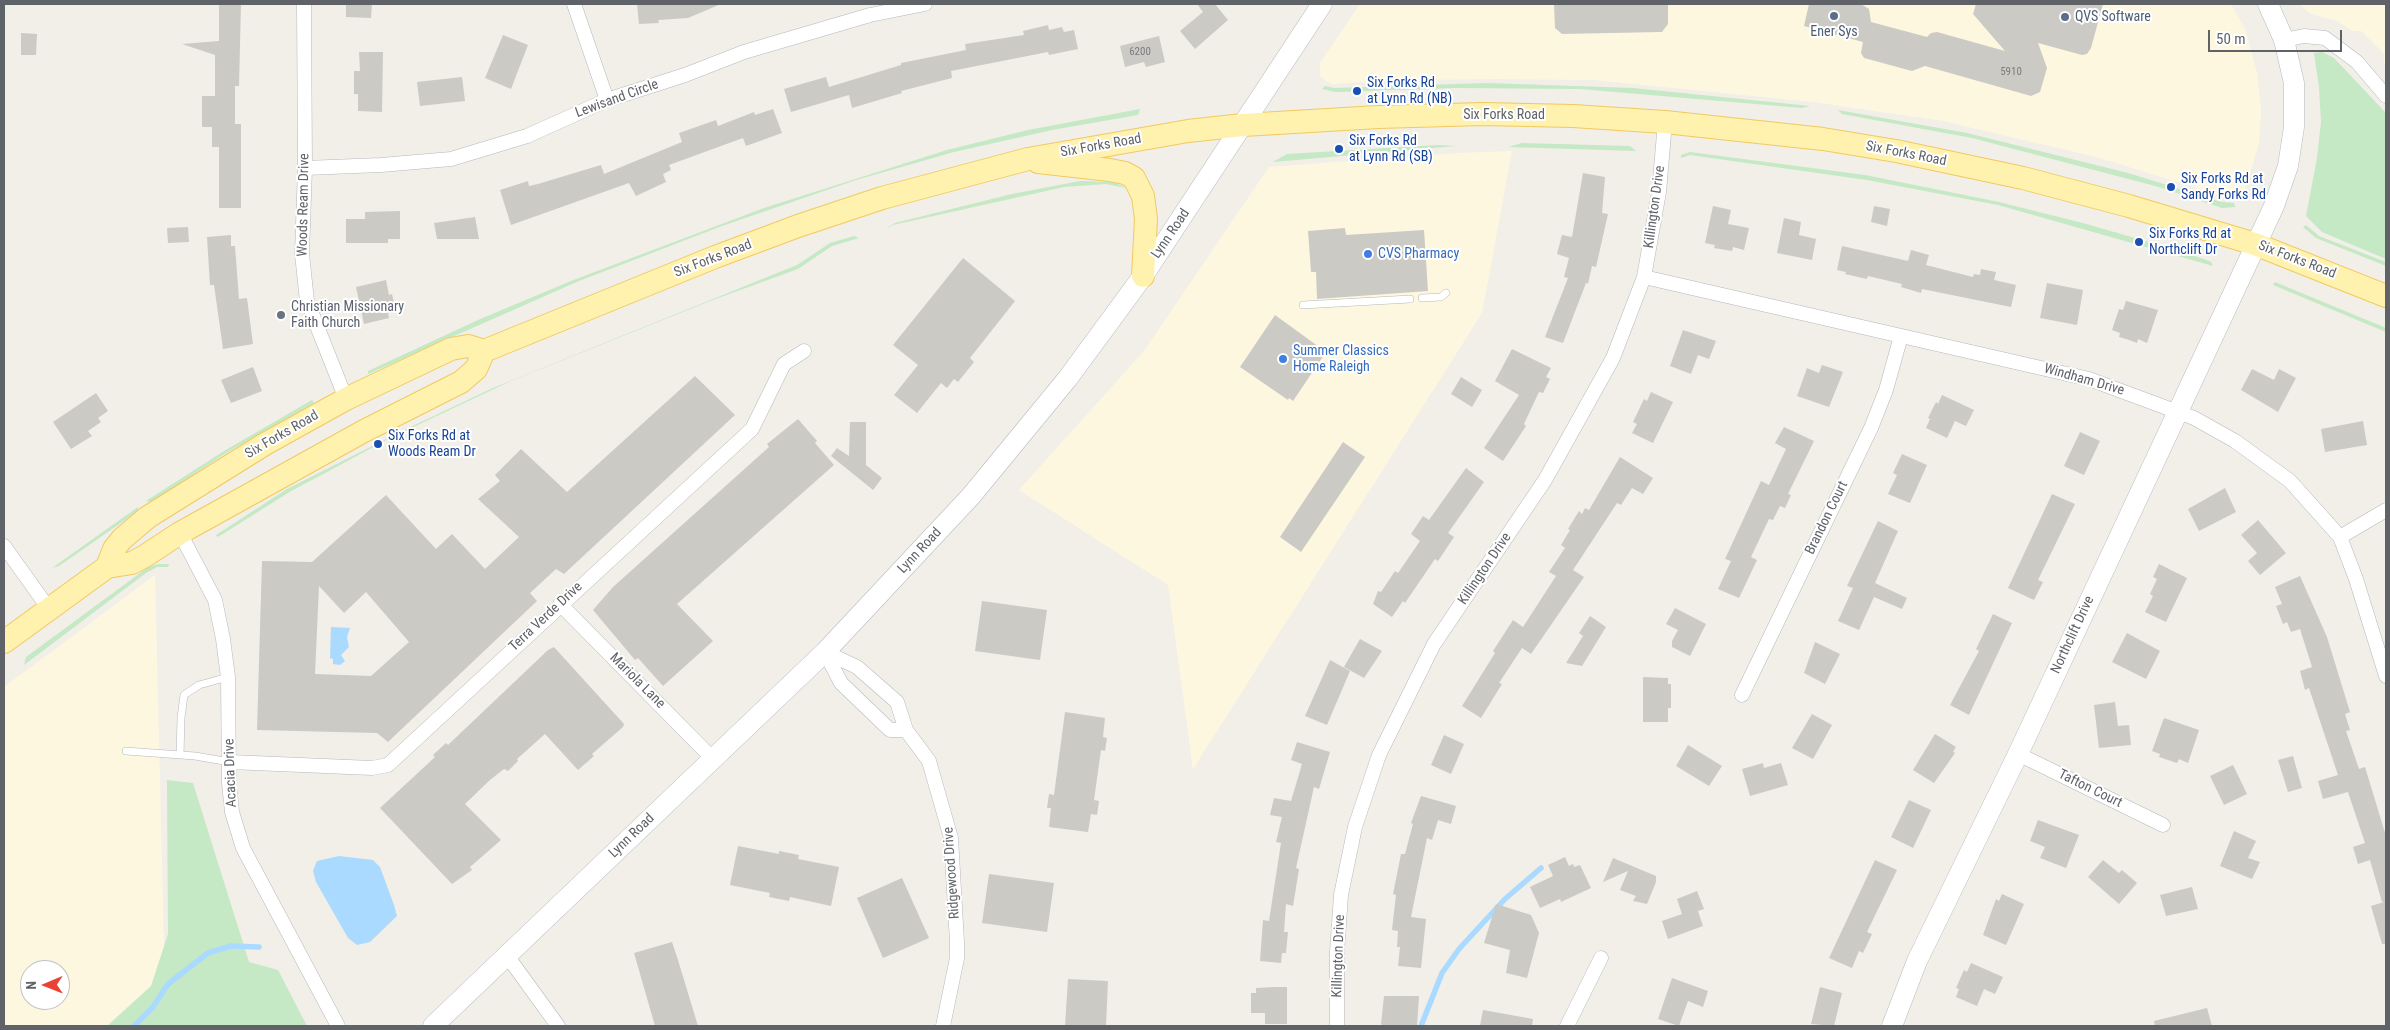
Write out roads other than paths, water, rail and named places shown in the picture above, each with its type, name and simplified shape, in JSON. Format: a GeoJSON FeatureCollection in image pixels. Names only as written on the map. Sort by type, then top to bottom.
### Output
{"type":"FeatureCollection","features":[{"type":"Feature","properties":{"kind":"main road","name":"Lynn Road"},"geometry":{"type":"LineString","coordinates":[[433,1026],[508,957],[825,652],[971,496],[1068,378],[1143,276],[1322,4]]}},
{"type":"Feature","properties":{"kind":"main road","name":"Northclift Drive"},"geometry":{"type":"LineString","coordinates":[[1892,1026],[1916,961],[2018,754],[2274,206],[2288,166],[2294,127],[2294,82],[2284,40],[2268,4]]}},
{"type":"Feature","properties":{"kind":"main road","name":"Six Forks Road"},"geometry":{"type":"LineString","coordinates":[[107,567],[114,549],[122,538],[148,517],[242,458],[346,398],[451,349],[468,346],[484,351],[798,226],[909,190],[1028,159],[1188,131],[1243,125],[1378,117],[1483,114],[1573,116],[1665,122],[1823,138],[1896,151],[2023,178],[2255,244],[2386,296]]}},
{"type":"Feature","properties":{"kind":"main road"},"geometry":{"type":"LineString","coordinates":[[1028,159],[1056,166],[1125,173],[1134,178],[1143,196],[1146,219],[1143,276]]}},
{"type":"Feature","properties":{"kind":"main road","name":"Six Forks Road"},"geometry":{"type":"LineString","coordinates":[[4,642],[107,567],[132,562],[180,533],[364,431],[460,382],[476,369],[484,351]]}},
{"type":"Feature","properties":{"kind":"street","name":"Woods Ream Drive"},"geometry":{"type":"LineString","coordinates":[[304,4],[305,168],[302,254],[307,301],[346,398]]}},
{"type":"Feature","properties":{"kind":"street"},"geometry":{"type":"LineString","coordinates":[[574,4],[607,100]]}},
{"type":"Feature","properties":{"kind":"street","name":"Lewisand Circle"},"geometry":{"type":"LineString","coordinates":[[305,168],[382,165],[451,159],[527,136],[607,100],[685,75],[744,52],[870,16],[925,4]]}},
{"type":"Feature","properties":{"kind":"street"},"geometry":{"type":"LineString","coordinates":[[2284,40],[2304,36],[2325,38],[2357,62],[2386,96]]}},
{"type":"Feature","properties":{"kind":"street","name":"Killington Drive"},"geometry":{"type":"LineString","coordinates":[[1337,1026],[1337,952],[1341,895],[1355,827],[1379,756],[1434,644],[1545,480],[1609,367],[1644,277],[1660,192],[1665,122]]}},
{"type":"Feature","properties":{"kind":"street","name":"Windham Drive"},"geometry":{"type":"LineString","coordinates":[[1644,277],[2089,379],[2179,411],[2235,441],[2290,481],[2340,538],[2356,579],[2386,676]]}},
{"type":"Feature","properties":{"kind":"street","name":"Brandon Court"},"geometry":{"type":"LineString","coordinates":[[1742,695],[1871,428],[1886,390],[1902,336]]}},
{"type":"Feature","properties":{"kind":"street","name":"Terra Verde Drive"},"geometry":{"type":"LineString","coordinates":[[230,762],[372,768],[388,765],[560,604],[752,429],[784,364],[804,352]]}},
{"type":"Feature","properties":{"kind":"street"},"geometry":{"type":"LineString","coordinates":[[2340,538],[2386,510]]}},
{"type":"Feature","properties":{"kind":"street","name":"Acacia Drive"},"geometry":{"type":"LineString","coordinates":[[180,533],[215,600],[228,677],[229,783],[232,812],[243,848],[338,1026]]}},
{"type":"Feature","properties":{"kind":"street"},"geometry":{"type":"LineString","coordinates":[[4,546],[49,609]]}},
{"type":"Feature","properties":{"kind":"street","name":"Mariola Lane"},"geometry":{"type":"LineString","coordinates":[[560,604],[712,759]]}},
{"type":"Feature","properties":{"kind":"street"},"geometry":{"type":"LineString","coordinates":[[825,652],[841,683],[890,730],[906,730]]}},
{"type":"Feature","properties":{"kind":"street","name":"Ridgewood Drive"},"geometry":{"type":"LineString","coordinates":[[825,652],[857,667],[896,702],[906,730],[929,761],[951,838],[957,958],[943,1026]]}},
{"type":"Feature","properties":{"kind":"street","name":"Tafton Court"},"geometry":{"type":"LineString","coordinates":[[2018,754],[2163,825]]}},
{"type":"Feature","properties":{"kind":"street"},"geometry":{"type":"LineString","coordinates":[[508,957],[558,1026]]}},
{"type":"Feature","properties":{"kind":"street"},"geometry":{"type":"LineString","coordinates":[[1567,1026],[1601,958]]}},
{"type":"Feature","properties":{"kind":"lane"},"geometry":{"type":"LineString","coordinates":[[1422,298],[1441,297],[1446,293]]}},
{"type":"Feature","properties":{"kind":"lane"},"geometry":{"type":"LineString","coordinates":[[1303,305],[1410,299]]}},
{"type":"Feature","properties":{"kind":"lane"},"geometry":{"type":"LineString","coordinates":[[180,755],[181,718],[184,696],[199,685],[228,677]]}},
{"type":"Feature","properties":{"kind":"lane"},"geometry":{"type":"LineString","coordinates":[[126,750],[230,762]]}},
{"type":"Feature","properties":{"kind":"water"},"geometry":{"type":"Polygon","coordinates":[[[331,627],[350,628],[347,637],[349,647],[341,655],[345,661],[340,665],[333,664],[333,659],[330,658],[331,627]]]}},
{"type":"Feature","properties":{"kind":"water"},"geometry":{"type":"Polygon","coordinates":[[[339,856],[373,860],[380,867],[394,905],[397,916],[370,942],[357,945],[348,938],[316,882],[313,871],[317,861],[339,856]]]}},
{"type":"Feature","properties":{"kind":"waterway"},"geometry":{"type":"LineString","coordinates":[[1421,1026],[1442,973],[1459,949],[1505,899],[1541,868]]}},
{"type":"Feature","properties":{"kind":"waterway"},"geometry":{"type":"LineString","coordinates":[[134,1026],[153,1007],[168,984],[208,953],[231,946],[259,947]]}},
{"type":"Feature","properties":{"kind":"place","name":"Ener Sys"},"geometry":{"type":"Point","coordinates":[1834,16]}},
{"type":"Feature","properties":{"kind":"place","name":"QVS Software"},"geometry":{"type":"Point","coordinates":[2065,17]}},
{"type":"Feature","properties":{"kind":"place","name":"Six Forks Rd at Lynn Rd (NB)"},"geometry":{"type":"Point","coordinates":[1357,91]}},
{"type":"Feature","properties":{"kind":"place","name":"Six Forks Rd at Lynn Rd (SB)"},"geometry":{"type":"Point","coordinates":[1339,149]}},
{"type":"Feature","properties":{"kind":"place","name":"Six Forks Rd at Sandy Forks Rd"},"geometry":{"type":"Point","coordinates":[2171,187]}},
{"type":"Feature","properties":{"kind":"place","name":"Six Forks Rd at Northclift Dr"},"geometry":{"type":"Point","coordinates":[2139,242]}},
{"type":"Feature","properties":{"kind":"place","name":"CVS Pharmacy"},"geometry":{"type":"Point","coordinates":[1368,254]}},
{"type":"Feature","properties":{"kind":"place","name":"Christian Missionary Faith Church"},"geometry":{"type":"Point","coordinates":[281,315]}},
{"type":"Feature","properties":{"kind":"place","name":"Summer Classics Home Raleigh"},"geometry":{"type":"Point","coordinates":[1283,359]}},
{"type":"Feature","properties":{"kind":"place","name":"Six Forks Rd at Woods Ream Dr"},"geometry":{"type":"Point","coordinates":[378,444]}}]}
